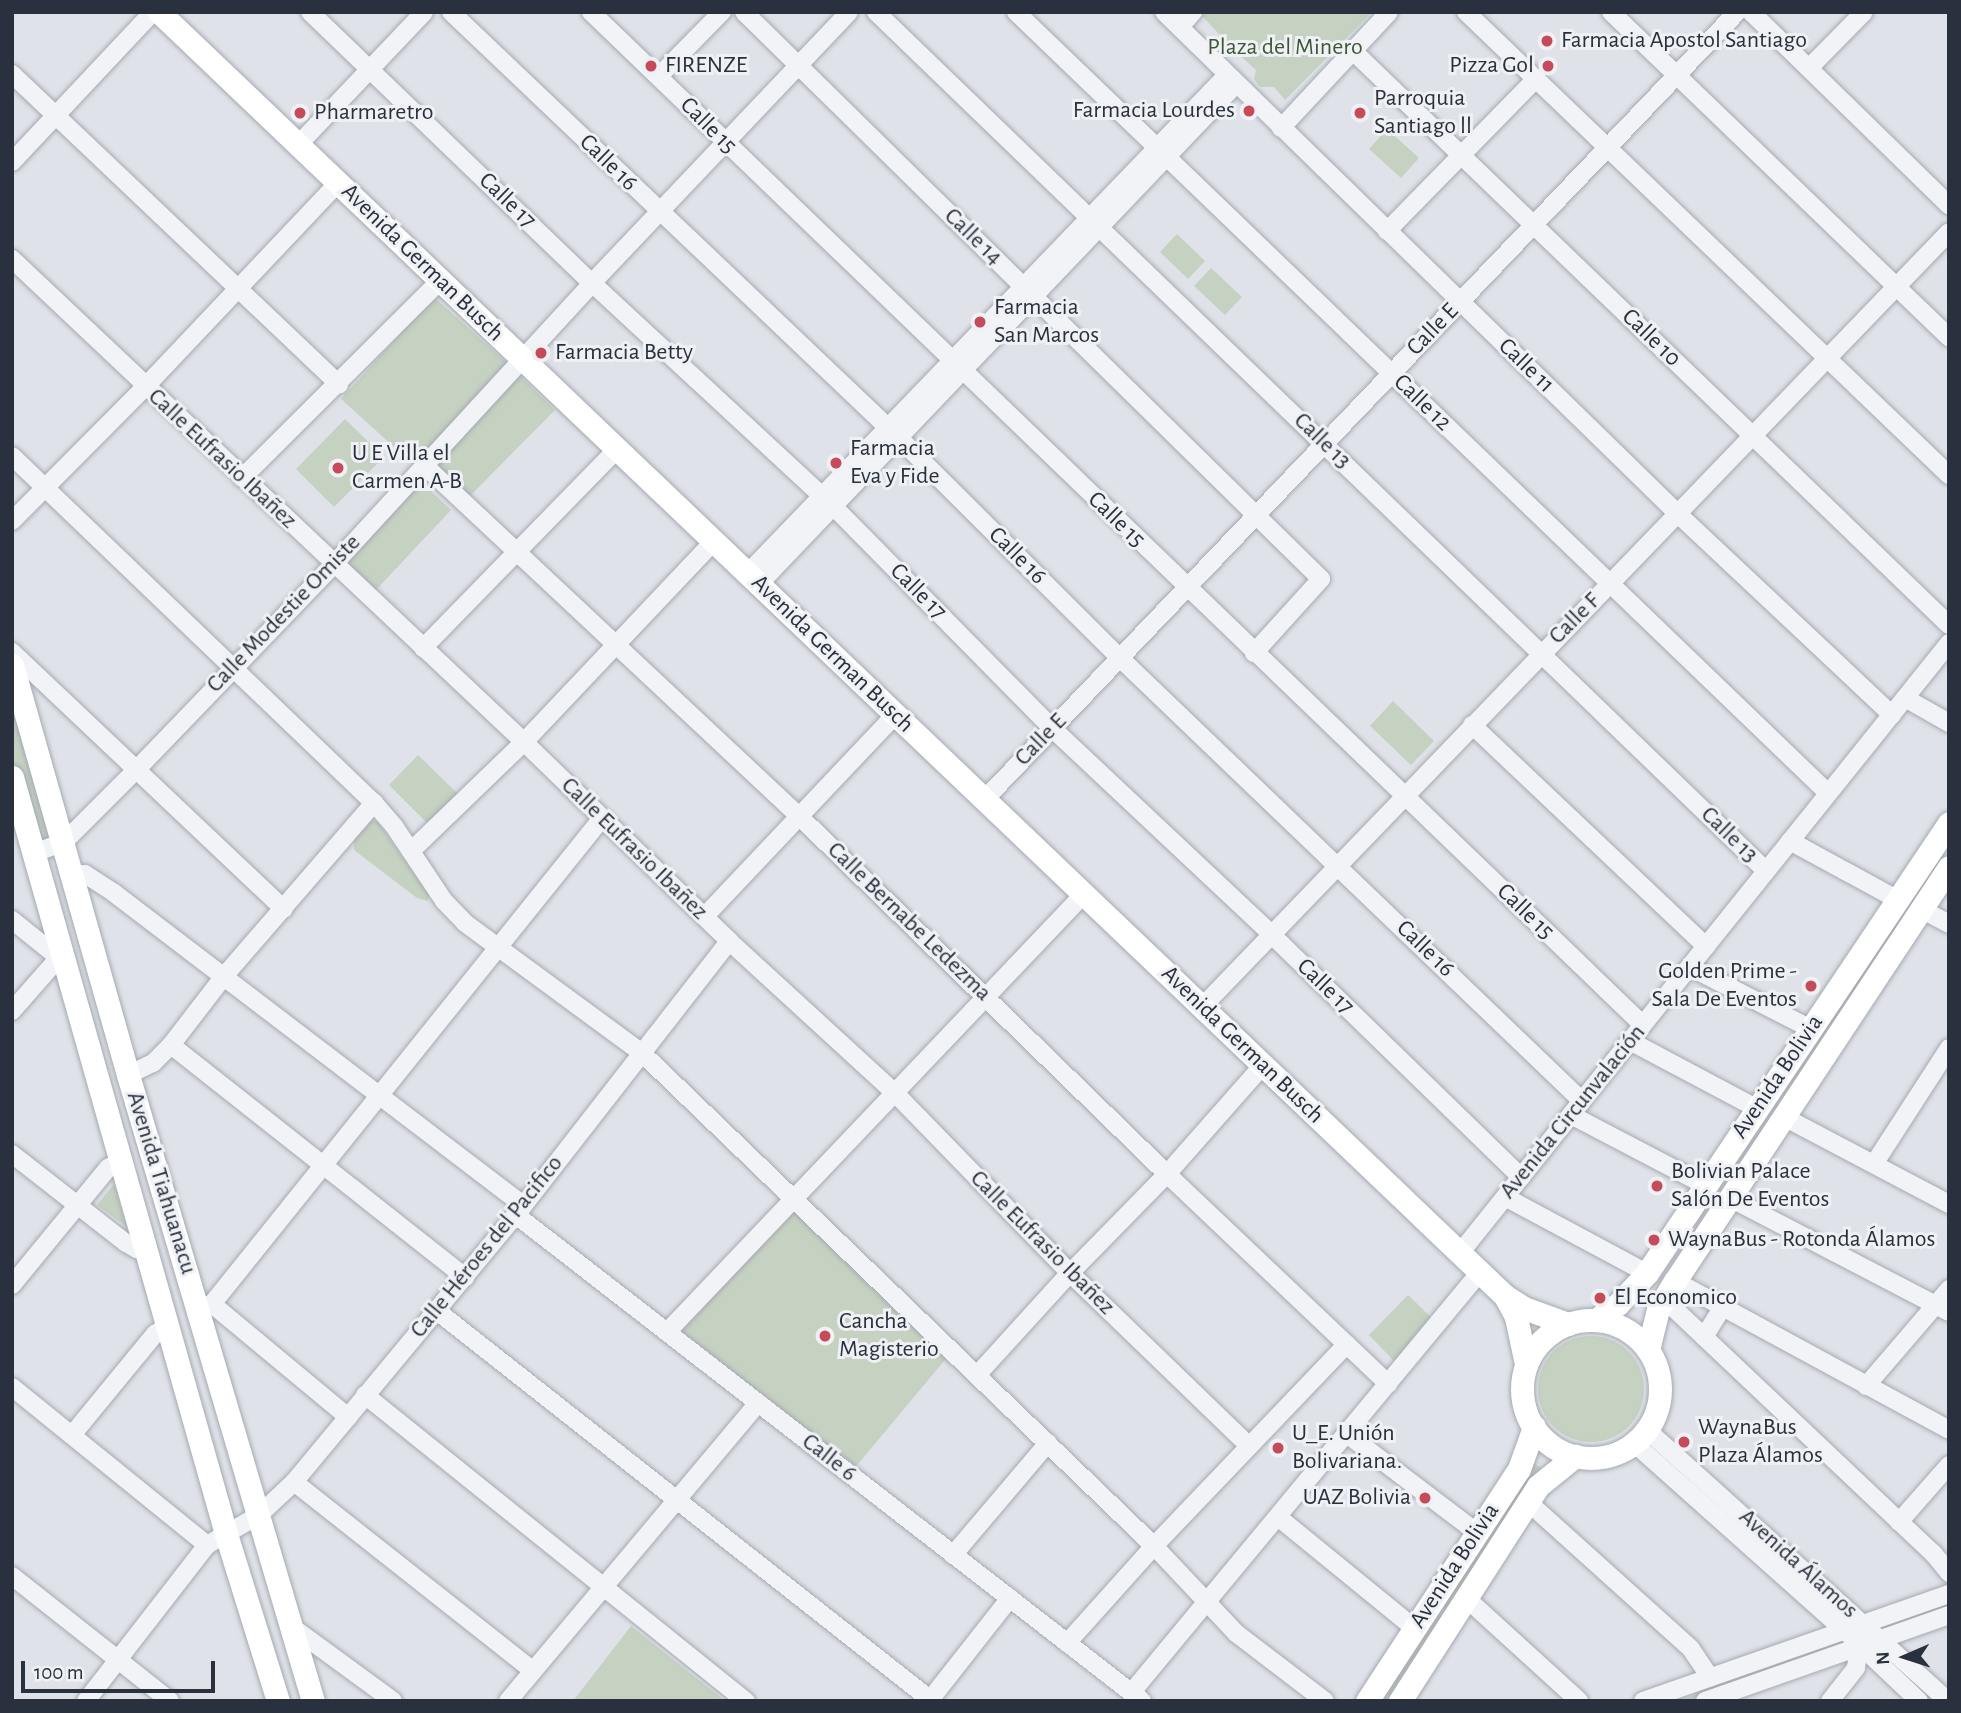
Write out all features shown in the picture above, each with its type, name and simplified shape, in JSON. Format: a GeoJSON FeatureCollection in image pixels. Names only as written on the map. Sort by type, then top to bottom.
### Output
{"type":"FeatureCollection","features":[{"type":"Feature","properties":{"kind":"main road","name":"Avenida German Busch"},"geometry":{"type":"LineString","coordinates":[[159,12],[1504,1296],[1524,1308],[1568,1324]]}},
{"type":"Feature","properties":{"kind":"main road","name":"Avenida Tiahuanacu"},"geometry":{"type":"LineString","coordinates":[[12,665],[128,1075],[191,1283],[206,1306],[259,1516],[313,1701]]}},
{"type":"Feature","properties":{"kind":"main road","name":"Avenida Tiahuanacu"},"geometry":{"type":"LineString","coordinates":[[12,777],[60,955],[168,1326],[217,1539],[278,1701]]}},
{"type":"Feature","properties":{"kind":"main road","name":"Avenida Bolivia"},"geometry":{"type":"LineString","coordinates":[[1596,1320],[1635,1289],[1647,1273],[1949,823]]}},
{"type":"Feature","properties":{"kind":"main road","name":"Avenida Bolivia"},"geometry":{"type":"LineString","coordinates":[[1648,1350],[1652,1326],[1670,1291],[1949,867]]}},
{"type":"Feature","properties":{"kind":"main road"},"geometry":{"type":"LineString","coordinates":[[158,1292],[191,1283]]}},
{"type":"Feature","properties":{"kind":"main road","name":"Avenida German Busch"},"geometry":{"type":"LineString","coordinates":[[1504,1296],[1516,1317],[1527,1364]]}},
{"type":"Feature","properties":{"kind":"main road"},"geometry":{"type":"LineString","coordinates":[[1596,1320],[1626,1329],[1648,1350],[1659,1376],[1660,1390],[1654,1418],[1640,1437],[1606,1457],[1575,1457],[1556,1449],[1534,1427],[1523,1400],[1527,1364],[1542,1340],[1568,1324],[1596,1320]]}},
{"type":"Feature","properties":{"kind":"main road","name":"Avenida Bolivia"},"geometry":{"type":"LineString","coordinates":[[1367,1701],[1519,1469],[1531,1443],[1534,1427]]}},
{"type":"Feature","properties":{"kind":"main road","name":"Avenida Bolivia"},"geometry":{"type":"LineString","coordinates":[[1406,1698],[1528,1502],[1549,1475],[1575,1457]]}},
{"type":"Feature","properties":{"kind":"street"},"geometry":{"type":"LineString","coordinates":[[12,162],[153,12]]}},
{"type":"Feature","properties":{"kind":"street","name":"Calle 17"},"geometry":{"type":"LineString","coordinates":[[310,12],[592,283],[827,501],[1052,728],[1271,934],[1521,1177]]}},
{"type":"Feature","properties":{"kind":"street"},"geometry":{"type":"LineString","coordinates":[[298,145],[424,12]]}},
{"type":"Feature","properties":{"kind":"street","name":"Calle 16"},"geometry":{"type":"LineString","coordinates":[[451,12],[893,433],[1120,658],[1339,866],[1576,1108],[1705,1185]]}},
{"type":"Feature","properties":{"kind":"street","name":"Calle 15"},"geometry":{"type":"LineString","coordinates":[[592,12],[956,366],[1643,1025]]}},
{"type":"Feature","properties":{"kind":"street"},"geometry":{"type":"LineString","coordinates":[[659,76],[722,12]]}},
{"type":"Feature","properties":{"kind":"street","name":"Calle 14"},"geometry":{"type":"LineString","coordinates":[[744,12],[1321,579],[1255,653]]}},
{"type":"Feature","properties":{"kind":"street","name":"Calle Modestie Omiste"},"geometry":{"type":"LineString","coordinates":[[34,853],[64,842],[138,768],[334,564],[592,283],[849,12]]}},
{"type":"Feature","properties":{"kind":"street","name":"Calle 13"},"geometry":{"type":"LineString","coordinates":[[876,12],[1766,871]]}},
{"type":"Feature","properties":{"kind":"street","name":"Calle 12"},"geometry":{"type":"LineString","coordinates":[[1016,12],[1829,793]]}},
{"type":"Feature","properties":{"kind":"street","name":"Calle 11"},"geometry":{"type":"LineString","coordinates":[[1164,12],[1677,513],[1892,715]]}},
{"type":"Feature","properties":{"kind":"street"},"geometry":{"type":"LineString","coordinates":[[1180,27],[1193,12]]}},
{"type":"Feature","properties":{"kind":"street"},"geometry":{"type":"LineString","coordinates":[[1281,128],[1389,12]]}},
{"type":"Feature","properties":{"kind":"street"},"geometry":{"type":"LineString","coordinates":[[1466,12],[1949,475]]}},
{"type":"Feature","properties":{"kind":"street"},"geometry":{"type":"LineString","coordinates":[[1611,12],[1949,337]]}},
{"type":"Feature","properties":{"kind":"street","name":"Calle E"},"geometry":{"type":"LineString","coordinates":[[985,799],[1737,12]]}},
{"type":"Feature","properties":{"kind":"street"},"geometry":{"type":"LineString","coordinates":[[1751,12],[1949,205]]}},
{"type":"Feature","properties":{"kind":"street"},"geometry":{"type":"LineString","coordinates":[[1809,68],[1864,12]]}},
{"type":"Feature","properties":{"kind":"street","name":"Calle 10"},"geometry":{"type":"LineString","coordinates":[[1353,51],[1949,625]]}},
{"type":"Feature","properties":{"kind":"street"},"geometry":{"type":"LineString","coordinates":[[12,74],[339,384]]}},
{"type":"Feature","properties":{"kind":"street"},"geometry":{"type":"LineString","coordinates":[[753,579],[1232,79]]}},
{"type":"Feature","properties":{"kind":"street"},"geometry":{"type":"LineString","coordinates":[[1387,231],[1535,79]]}},
{"type":"Feature","properties":{"kind":"street"},"geometry":{"type":"LineString","coordinates":[[12,520],[145,387],[338,183]]}},
{"type":"Feature","properties":{"kind":"street","name":"Calle F"},"geometry":{"type":"LineString","coordinates":[[1202,1007],[1949,232]]}},
{"type":"Feature","properties":{"kind":"street","name":"Calle Eufrasio Ibañez"},"geometry":{"type":"LineString","coordinates":[[12,260],[524,742],[729,941],[894,1092],[1070,1273],[1249,1446]]}},
{"type":"Feature","properties":{"kind":"street"},"geometry":{"type":"LineString","coordinates":[[242,478],[440,281]]}},
{"type":"Feature","properties":{"kind":"street"},"geometry":{"type":"LineString","coordinates":[[423,648],[617,449]]}},
{"type":"Feature","properties":{"kind":"street"},"geometry":{"type":"LineString","coordinates":[[12,456],[374,803],[411,850],[444,901],[465,923],[642,1053],[978,1374],[1154,1546],[1236,1633],[1325,1701]]}},
{"type":"Feature","properties":{"kind":"street","name":"Calle Bernabe Ledezma"},"geometry":{"type":"LineString","coordinates":[[424,465],[517,549],[616,646],[800,817],[1167,1174],[1388,1384]]}},
{"type":"Feature","properties":{"kind":"street"},"geometry":{"type":"LineString","coordinates":[[411,850],[524,742],[714,541]]}},
{"type":"Feature","properties":{"kind":"street","name":"Avenida Circunvalación"},"geometry":{"type":"LineString","coordinates":[[1460,1253],[1949,643]]}},
{"type":"Feature","properties":{"kind":"street"},"geometry":{"type":"LineString","coordinates":[[12,652],[284,908]]}},
{"type":"Feature","properties":{"kind":"street"},"geometry":{"type":"LineString","coordinates":[[1905,698],[1949,723]]}},
{"type":"Feature","properties":{"kind":"street"},"geometry":{"type":"LineString","coordinates":[[705,916],[895,715]]}},
{"type":"Feature","properties":{"kind":"street"},"geometry":{"type":"LineString","coordinates":[[1472,725],[1706,946]]}},
{"type":"Feature","properties":{"kind":"street"},"geometry":{"type":"LineString","coordinates":[[128,1075],[153,1063],[171,1045],[225,975],[374,803]]}},
{"type":"Feature","properties":{"kind":"street"},"geometry":{"type":"LineString","coordinates":[[348,1418],[206,1306],[380,1095],[602,818]]}},
{"type":"Feature","properties":{"kind":"street"},"geometry":{"type":"LineString","coordinates":[[1790,841],[1898,900]]}},
{"type":"Feature","properties":{"kind":"street","name":"Calle 6"},"geometry":{"type":"LineString","coordinates":[[73,874],[85,874],[93,878],[225,975],[380,1095],[667,1332],[1137,1697]]}},
{"type":"Feature","properties":{"kind":"street"},"geometry":{"type":"LineString","coordinates":[[667,1332],[1084,894]]}},
{"type":"Feature","properties":{"kind":"street"},"geometry":{"type":"LineString","coordinates":[[1921,909],[1949,924]]}},
{"type":"Feature","properties":{"kind":"street"},"geometry":{"type":"LineString","coordinates":[[12,920],[60,955],[12,1011]]}},
{"type":"Feature","properties":{"kind":"street","name":"Calle Héroes del Pacifico"},"geometry":{"type":"LineString","coordinates":[[217,1539],[259,1516],[294,1482],[520,1210],[729,941]]}},
{"type":"Feature","properties":{"kind":"street"},"geometry":{"type":"LineString","coordinates":[[1689,967],[1811,1029]]}},
{"type":"Feature","properties":{"kind":"street"},"geometry":{"type":"LineString","coordinates":[[1630,1041],[1756,1108]]}},
{"type":"Feature","properties":{"kind":"street"},"geometry":{"type":"LineString","coordinates":[[171,1045],[465,1277]]}},
{"type":"Feature","properties":{"kind":"street"},"geometry":{"type":"LineString","coordinates":[[1874,1164],[1949,1048]]}},
{"type":"Feature","properties":{"kind":"street"},"geometry":{"type":"LineString","coordinates":[[978,1374],[1070,1273],[1167,1174],[1263,1065]]}},
{"type":"Feature","properties":{"kind":"street"},"geometry":{"type":"LineString","coordinates":[[1784,1117],[1949,1204]]}},
{"type":"Feature","properties":{"kind":"street"},"geometry":{"type":"LineString","coordinates":[[12,1154],[126,1243],[137,1249],[146,1248]]}},
{"type":"Feature","properties":{"kind":"street"},"geometry":{"type":"LineString","coordinates":[[12,1285],[108,1168],[121,1160]]}},
{"type":"Feature","properties":{"kind":"street"},"geometry":{"type":"LineString","coordinates":[[1505,1197],[1647,1273]]}},
{"type":"Feature","properties":{"kind":"street"},"geometry":{"type":"LineString","coordinates":[[1730,1198],[1941,1308]]}},
{"type":"Feature","properties":{"kind":"street"},"geometry":{"type":"LineString","coordinates":[[1137,1697],[1206,1603],[1480,1272]]}},
{"type":"Feature","properties":{"kind":"street"},"geometry":{"type":"LineString","coordinates":[[1866,1386],[1941,1308],[1949,1289]]}},
{"type":"Feature","properties":{"kind":"street"},"geometry":{"type":"LineString","coordinates":[[1670,1291],[1723,1307],[1949,1430]]}},
{"type":"Feature","properties":{"kind":"street"},"geometry":{"type":"LineString","coordinates":[[1670,1291],[1703,1337],[1899,1522],[1949,1573]]}},
{"type":"Feature","properties":{"kind":"street"},"geometry":{"type":"LineString","coordinates":[[1703,1337],[1723,1307]]}},
{"type":"Feature","properties":{"kind":"street"},"geometry":{"type":"LineString","coordinates":[[437,1311],[930,1700],[1010,1598]]}},
{"type":"Feature","properties":{"kind":"street"},"geometry":{"type":"LineString","coordinates":[[72,1435],[155,1334],[168,1326]]}},
{"type":"Feature","properties":{"kind":"street"},"geometry":{"type":"LineString","coordinates":[[1067,1643],[1154,1546],[1347,1344]]}},
{"type":"Feature","properties":{"kind":"street"},"geometry":{"type":"LineString","coordinates":[[12,1387],[72,1435],[217,1539],[86,1701]]}},
{"type":"Feature","properties":{"kind":"street"},"geometry":{"type":"LineString","coordinates":[[365,1395],[746,1701]]}},
{"type":"Feature","properties":{"kind":"street"},"geometry":{"type":"LineString","coordinates":[[508,1701],[758,1403]]}},
{"type":"Feature","properties":{"kind":"street"},"geometry":{"type":"LineString","coordinates":[[1347,1433],[1476,1532]]}},
{"type":"Feature","properties":{"kind":"street","name":"Avenida Álamos"},"geometry":{"type":"LineString","coordinates":[[1640,1437],[1864,1623],[1948,1701]]}},
{"type":"Feature","properties":{"kind":"street","name":"Avenida Álamos"},"geometry":{"type":"LineString","coordinates":[[1640,1437],[1919,1701]]}},
{"type":"Feature","properties":{"kind":"street"},"geometry":{"type":"LineString","coordinates":[[953,1555],[1048,1443]]}},
{"type":"Feature","properties":{"kind":"street"},"geometry":{"type":"LineString","coordinates":[[1899,1522],[1949,1465]]}},
{"type":"Feature","properties":{"kind":"street"},"geometry":{"type":"LineString","coordinates":[[294,1482],[532,1670]]}},
{"type":"Feature","properties":{"kind":"street"},"geometry":{"type":"LineString","coordinates":[[1528,1502],[1691,1649],[1710,1677]]}},
{"type":"Feature","properties":{"kind":"street"},"geometry":{"type":"LineString","coordinates":[[1278,1517],[1414,1628]]}},
{"type":"Feature","properties":{"kind":"street"},"geometry":{"type":"LineString","coordinates":[[12,1576],[170,1701]]}},
{"type":"Feature","properties":{"kind":"street"},"geometry":{"type":"LineString","coordinates":[[1643,1701],[1949,1594]]}},
{"type":"Feature","properties":{"kind":"street"},"geometry":{"type":"LineString","coordinates":[[1466,1598],[1579,1701]]}},
{"type":"Feature","properties":{"kind":"street"},"geometry":{"type":"LineString","coordinates":[[1709,1700],[1949,1615]]}},
{"type":"Feature","properties":{"kind":"street"},"geometry":{"type":"LineString","coordinates":[[292,1627],[393,1701]]}},
{"type":"Feature","properties":{"kind":"street"},"geometry":{"type":"LineString","coordinates":[[1830,1701],[1856,1668],[1859,1645]]}},
{"type":"Feature","properties":{"kind":"green space","name":"Plaza del Minero"},"geometry":{"type":"Polygon","coordinates":[[[1206,12],[1372,12],[1285,100],[1274,87],[1260,87],[1254,79],[1256,70],[1233,49],[1226,52],[1221,50],[1217,42],[1219,34],[1202,16],[1206,12]]]}},
{"type":"Feature","properties":{"kind":"green space"},"geometry":{"type":"Polygon","coordinates":[[[1387,129],[1419,158],[1401,178],[1369,149],[1387,129]]]}},
{"type":"Feature","properties":{"kind":"green space"},"geometry":{"type":"Polygon","coordinates":[[[1177,234],[1205,261],[1188,279],[1160,252],[1177,234]]]}},
{"type":"Feature","properties":{"kind":"green space"},"geometry":{"type":"Polygon","coordinates":[[[1211,268],[1242,297],[1225,315],[1194,286],[1211,268]]]}},
{"type":"Feature","properties":{"kind":"green space"},"geometry":{"type":"Polygon","coordinates":[[[434,297],[507,363],[414,465],[341,399],[434,297]]]}},
{"type":"Feature","properties":{"kind":"green space"},"geometry":{"type":"Polygon","coordinates":[[[520,376],[555,410],[469,497],[435,465],[520,376]]]}},
{"type":"Feature","properties":{"kind":"green space"},"geometry":{"type":"Polygon","coordinates":[[[345,419],[384,457],[334,507],[296,469],[345,419]]]}},
{"type":"Feature","properties":{"kind":"green space"},"geometry":{"type":"Polygon","coordinates":[[[418,479],[451,510],[374,592],[341,561],[418,479]]]}},
{"type":"Feature","properties":{"kind":"green space"},"geometry":{"type":"Polygon","coordinates":[[[12,701],[52,839],[38,844],[12,756],[12,701]]]}},
{"type":"Feature","properties":{"kind":"green space"},"geometry":{"type":"Polygon","coordinates":[[[1393,701],[1434,741],[1411,765],[1370,726],[1393,701]]]}},
{"type":"Feature","properties":{"kind":"green space"},"geometry":{"type":"Polygon","coordinates":[[[418,755],[459,795],[429,825],[389,785],[418,755]]]}},
{"type":"Feature","properties":{"kind":"green space"},"geometry":{"type":"Polygon","coordinates":[[[367,821],[377,821],[429,895],[428,901],[417,898],[354,850],[354,839],[367,821]]]}},
{"type":"Feature","properties":{"kind":"green space"},"geometry":{"type":"Polygon","coordinates":[[[114,1184],[127,1227],[97,1205],[114,1184]]]}},
{"type":"Feature","properties":{"kind":"green space","name":"Cancha Magisterio"},"geometry":{"type":"Polygon","coordinates":[[[799,1209],[949,1355],[853,1470],[683,1334],[682,1327],[791,1211],[799,1209]]]}},
{"type":"Feature","properties":{"kind":"green space"},"geometry":{"type":"Polygon","coordinates":[[[1408,1295],[1435,1321],[1395,1362],[1369,1335],[1408,1295]]]}},
{"type":"Feature","properties":{"kind":"green space"},"geometry":{"type":"Polygon","coordinates":[[[1591,1336],[1611,1340],[1628,1352],[1640,1369],[1644,1389],[1640,1409],[1628,1426],[1611,1438],[1591,1442],[1571,1438],[1554,1426],[1542,1409],[1538,1389],[1542,1369],[1554,1352],[1571,1340],[1591,1336]]]}},
{"type":"Feature","properties":{"kind":"green space"},"geometry":{"type":"Polygon","coordinates":[[[1534,1463],[1541,1468],[1446,1610],[1440,1605],[1534,1463]]]}},
{"type":"Feature","properties":{"kind":"green space"},"geometry":{"type":"Polygon","coordinates":[[[1436,1612],[1442,1616],[1386,1701],[1376,1701],[1436,1612]]]}},
{"type":"Feature","properties":{"kind":"green space"},"geometry":{"type":"Polygon","coordinates":[[[631,1626],[725,1701],[573,1701],[631,1626]]]}},
{"type":"Feature","properties":{"kind":"green space"},"geometry":{"type":"Polygon","coordinates":[[[1836,1644],[1839,1646],[1698,1701],[1678,1701],[1836,1644]]]}},
{"type":"Feature","properties":{"kind":"place","name":"Farmacia Apostol Santiago"},"geometry":{"type":"Point","coordinates":[1547,41]}},
{"type":"Feature","properties":{"kind":"place","name":"FIRENZE"},"geometry":{"type":"Point","coordinates":[651,66]}},
{"type":"Feature","properties":{"kind":"place","name":"Pizza Gol"},"geometry":{"type":"Point","coordinates":[1548,66]}},
{"type":"Feature","properties":{"kind":"place","name":"Farmacia Lourdes"},"geometry":{"type":"Point","coordinates":[1249,111]}},
{"type":"Feature","properties":{"kind":"place","name":"Pharmaretro"},"geometry":{"type":"Point","coordinates":[300,113]}},
{"type":"Feature","properties":{"kind":"place","name":"Parroquia Santiago ll"},"geometry":{"type":"Point","coordinates":[1360,113]}},
{"type":"Feature","properties":{"kind":"place","name":"Farmacia San Marcos"},"geometry":{"type":"Point","coordinates":[980,322]}},
{"type":"Feature","properties":{"kind":"place","name":"Farmacia Betty"},"geometry":{"type":"Point","coordinates":[541,353]}},
{"type":"Feature","properties":{"kind":"place","name":"Farmacia Eva y Fide"},"geometry":{"type":"Point","coordinates":[836,463]}},
{"type":"Feature","properties":{"kind":"place","name":"U E Villa el Carmen A-B"},"geometry":{"type":"Point","coordinates":[338,468]}},
{"type":"Feature","properties":{"kind":"place","name":"Golden Prime - Sala De Eventos"},"geometry":{"type":"Point","coordinates":[1811,986]}},
{"type":"Feature","properties":{"kind":"place","name":"Bolivian Palace Salón De Eventos"},"geometry":{"type":"Point","coordinates":[1657,1186]}},
{"type":"Feature","properties":{"kind":"place","name":"WaynaBus - Rotonda Álamos"},"geometry":{"type":"Point","coordinates":[1654,1240]}},
{"type":"Feature","properties":{"kind":"place","name":"El Economico"},"geometry":{"type":"Point","coordinates":[1600,1298]}},
{"type":"Feature","properties":{"kind":"place","name":"Cancha Magisterio"},"geometry":{"type":"Point","coordinates":[825,1336]}},
{"type":"Feature","properties":{"kind":"place","name":"WaynaBus Plaza Álamos"},"geometry":{"type":"Point","coordinates":[1684,1442]}},
{"type":"Feature","properties":{"kind":"place","name":"U_E. Unión Bolivariana."},"geometry":{"type":"Point","coordinates":[1278,1448]}},
{"type":"Feature","properties":{"kind":"place","name":"UAZ Bolivia"},"geometry":{"type":"Point","coordinates":[1425,1498]}}]}
